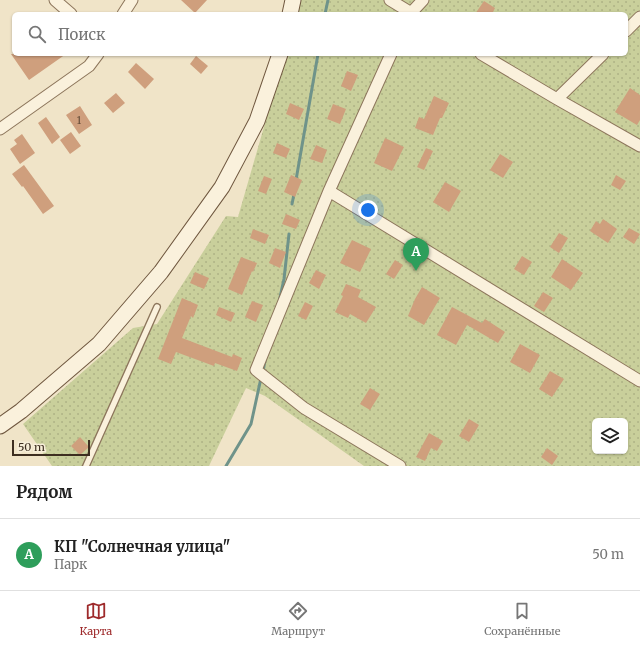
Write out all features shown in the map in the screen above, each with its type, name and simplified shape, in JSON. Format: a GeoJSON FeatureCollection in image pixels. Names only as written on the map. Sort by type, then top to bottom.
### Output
{"type":"FeatureCollection","features":[{"type":"Feature","properties":{"kind":"main road"},"geometry":{"type":"LineString","coordinates":[[290,12],[293,0]]}},
{"type":"Feature","properties":{"kind":"main road"},"geometry":{"type":"LineString","coordinates":[[0,426],[21,411],[99,344],[161,272],[222,188],[257,121],[279,56]]}},
{"type":"Feature","properties":{"kind":"street"},"geometry":{"type":"LineString","coordinates":[[55,0],[69,12]]}},
{"type":"Feature","properties":{"kind":"street"},"geometry":{"type":"LineString","coordinates":[[124,12],[132,0]]}},
{"type":"Feature","properties":{"kind":"street"},"geometry":{"type":"LineString","coordinates":[[390,0],[409,12]]}},
{"type":"Feature","properties":{"kind":"street"},"geometry":{"type":"LineString","coordinates":[[412,12],[423,0]]}},
{"type":"Feature","properties":{"kind":"street"},"geometry":{"type":"LineString","coordinates":[[628,29],[640,17]]}},
{"type":"Feature","properties":{"kind":"street"},"geometry":{"type":"LineString","coordinates":[[0,129],[89,66],[96,56]]}},
{"type":"Feature","properties":{"kind":"street"},"geometry":{"type":"LineString","coordinates":[[390,56],[329,191],[256,370],[304,408],[400,466]]}},
{"type":"Feature","properties":{"kind":"street"},"geometry":{"type":"LineString","coordinates":[[484,56],[640,146]]}},
{"type":"Feature","properties":{"kind":"street"},"geometry":{"type":"LineString","coordinates":[[557,99],[601,56]]}},
{"type":"Feature","properties":{"kind":"street"},"geometry":{"type":"LineString","coordinates":[[329,191],[640,381]]}},
{"type":"Feature","properties":{"kind":"lane"},"geometry":{"type":"LineString","coordinates":[[86,466],[157,307]]}},
{"type":"Feature","properties":{"kind":"green space"},"geometry":{"type":"Polygon","coordinates":[[[300,0],[640,0],[640,466],[364,466],[265,396],[246,388],[209,466],[52,466],[23,424],[133,328],[157,324],[226,216],[238,217],[284,56],[628,56],[628,12],[297,12],[300,0]]]}},
{"type":"Feature","properties":{"kind":"building"},"geometry":{"type":"Polygon","coordinates":[[[181,0],[207,0],[196,12],[194,12],[181,0]]]}},
{"type":"Feature","properties":{"kind":"building"},"geometry":{"type":"Polygon","coordinates":[[[484,1],[495,8],[493,12],[476,12],[484,1]]]}},
{"type":"Feature","properties":{"kind":"building"},"geometry":{"type":"Polygon","coordinates":[[[12,56],[63,56],[29,80],[12,56]]]}},
{"type":"Feature","properties":{"kind":"building"},"geometry":{"type":"Polygon","coordinates":[[[196,56],[208,66],[201,74],[190,64],[196,56]]]}},
{"type":"Feature","properties":{"kind":"building"},"geometry":{"type":"Polygon","coordinates":[[[136,63],[154,79],[145,89],[128,72],[136,63]]]}},
{"type":"Feature","properties":{"kind":"building"},"geometry":{"type":"Polygon","coordinates":[[[347,71],[358,75],[351,91],[341,86],[347,71]]]}},
{"type":"Feature","properties":{"kind":"building"},"geometry":{"type":"Polygon","coordinates":[[[630,88],[640,95],[640,120],[637,125],[615,112],[630,88]]]}},
{"type":"Feature","properties":{"kind":"building"},"geometry":{"type":"Polygon","coordinates":[[[116,93],[125,103],[113,113],[104,103],[116,93]]]}},
{"type":"Feature","properties":{"kind":"building"},"geometry":{"type":"Polygon","coordinates":[[[434,96],[449,103],[442,118],[440,118],[433,135],[415,128],[419,117],[424,119],[434,96]]]}},
{"type":"Feature","properties":{"kind":"building"},"geometry":{"type":"Polygon","coordinates":[[[290,103],[304,109],[299,120],[286,114],[290,103]]]}},
{"type":"Feature","properties":{"kind":"building"},"geometry":{"type":"Polygon","coordinates":[[[333,104],[346,109],[340,124],[327,119],[333,104]]]}},
{"type":"Feature","properties":{"kind":"building"},"geometry":{"type":"Polygon","coordinates":[[[80,106],[92,125],[79,134],[66,115],[80,106]]]}},
{"type":"Feature","properties":{"kind":"building"},"geometry":{"type":"Polygon","coordinates":[[[46,117],[60,137],[52,144],[38,123],[46,117]]]}},
{"type":"Feature","properties":{"kind":"building"},"geometry":{"type":"Polygon","coordinates":[[[71,132],[81,146],[70,154],[60,140],[71,132]]]}},
{"type":"Feature","properties":{"kind":"building"},"geometry":{"type":"Polygon","coordinates":[[[22,134],[35,153],[20,164],[10,149],[17,144],[14,140],[22,134]]]}},
{"type":"Feature","properties":{"kind":"building"},"geometry":{"type":"Polygon","coordinates":[[[385,138],[404,147],[392,171],[374,163],[385,138]]]}},
{"type":"Feature","properties":{"kind":"building"},"geometry":{"type":"Polygon","coordinates":[[[277,143],[290,149],[286,158],[273,153],[277,143]]]}},
{"type":"Feature","properties":{"kind":"building"},"geometry":{"type":"Polygon","coordinates":[[[316,145],[327,150],[322,163],[310,159],[316,145]]]}},
{"type":"Feature","properties":{"kind":"building"},"geometry":{"type":"Polygon","coordinates":[[[426,148],[433,151],[424,170],[417,167],[426,148]]]}},
{"type":"Feature","properties":{"kind":"building"},"geometry":{"type":"Polygon","coordinates":[[[500,154],[513,162],[503,178],[490,170],[500,154]]]}},
{"type":"Feature","properties":{"kind":"building"},"geometry":{"type":"Polygon","coordinates":[[[24,165],[54,206],[43,214],[23,186],[22,187],[12,174],[24,165]]]}},
{"type":"Feature","properties":{"kind":"building"},"geometry":{"type":"Polygon","coordinates":[[[291,175],[302,180],[295,197],[284,192],[291,175]]]}},
{"type":"Feature","properties":{"kind":"building"},"geometry":{"type":"Polygon","coordinates":[[[616,175],[626,181],[620,190],[611,185],[616,175]]]}},
{"type":"Feature","properties":{"kind":"building"},"geometry":{"type":"Polygon","coordinates":[[[264,176],[272,179],[266,194],[258,191],[264,176]]]}},
{"type":"Feature","properties":{"kind":"building"},"geometry":{"type":"Polygon","coordinates":[[[445,182],[461,191],[449,212],[433,202],[445,182]]]}},
{"type":"Feature","properties":{"kind":"building"},"geometry":{"type":"Polygon","coordinates":[[[286,214],[300,220],[296,229],[282,224],[286,214]]]}},
{"type":"Feature","properties":{"kind":"building"},"geometry":{"type":"Polygon","coordinates":[[[603,219],[617,229],[608,243],[590,231],[596,221],[600,224],[603,219]]]}},
{"type":"Feature","properties":{"kind":"building"},"geometry":{"type":"Polygon","coordinates":[[[629,228],[640,234],[634,244],[623,237],[629,228]]]}},
{"type":"Feature","properties":{"kind":"building"},"geometry":{"type":"Polygon","coordinates":[[[253,229],[269,235],[265,244],[250,238],[253,229]]]}},
{"type":"Feature","properties":{"kind":"building"},"geometry":{"type":"Polygon","coordinates":[[[559,233],[568,238],[559,253],[550,247],[559,233]]]}},
{"type":"Feature","properties":{"kind":"building"},"geometry":{"type":"Polygon","coordinates":[[[352,240],[371,249],[360,272],[340,263],[352,240]]]}},
{"type":"Feature","properties":{"kind":"building"},"geometry":{"type":"Polygon","coordinates":[[[275,248],[286,252],[280,268],[269,263],[275,248]]]}},
{"type":"Feature","properties":{"kind":"building"},"geometry":{"type":"Polygon","coordinates":[[[522,256],[532,262],[524,275],[514,269],[522,256]]]}},
{"type":"Feature","properties":{"kind":"building"},"geometry":{"type":"Polygon","coordinates":[[[241,257],[257,263],[242,295],[228,289],[241,257]]]}},
{"type":"Feature","properties":{"kind":"building"},"geometry":{"type":"Polygon","coordinates":[[[562,259],[583,273],[571,290],[551,277],[562,259]]]}},
{"type":"Feature","properties":{"kind":"building"},"geometry":{"type":"Polygon","coordinates":[[[395,260],[403,265],[394,279],[386,274],[395,260]]]}},
{"type":"Feature","properties":{"kind":"building"},"geometry":{"type":"Polygon","coordinates":[[[316,270],[326,275],[319,289],[309,283],[316,270]]]}},
{"type":"Feature","properties":{"kind":"building"},"geometry":{"type":"Polygon","coordinates":[[[195,272],[209,278],[204,289],[190,283],[195,272]]]}},
{"type":"Feature","properties":{"kind":"building"},"geometry":{"type":"Polygon","coordinates":[[[346,284],[361,290],[358,297],[376,307],[366,323],[350,314],[348,318],[335,312],[343,296],[341,295],[346,284]]]}},
{"type":"Feature","properties":{"kind":"building"},"geometry":{"type":"Polygon","coordinates":[[[422,287],[440,298],[424,325],[408,316],[422,287]]]}},
{"type":"Feature","properties":{"kind":"building"},"geometry":{"type":"Polygon","coordinates":[[[543,292],[553,298],[544,312],[534,306],[543,292]]]}},
{"type":"Feature","properties":{"kind":"building"},"geometry":{"type":"Polygon","coordinates":[[[182,298],[198,305],[193,318],[191,316],[182,338],[232,357],[233,354],[242,358],[237,371],[215,363],[214,366],[176,352],[171,364],[158,359],[182,298]]]}},
{"type":"Feature","properties":{"kind":"building"},"geometry":{"type":"Polygon","coordinates":[[[252,301],[263,305],[256,322],[245,317],[252,301]]]}},
{"type":"Feature","properties":{"kind":"building"},"geometry":{"type":"Polygon","coordinates":[[[305,302],[313,306],[306,320],[298,316],[305,302]]]}},
{"type":"Feature","properties":{"kind":"building"},"geometry":{"type":"Polygon","coordinates":[[[219,307],[235,313],[231,322],[216,315],[219,307]]]}},
{"type":"Feature","properties":{"kind":"building"},"geometry":{"type":"Polygon","coordinates":[[[452,307],[482,323],[485,319],[505,332],[498,343],[467,325],[456,345],[437,335],[452,307]]]}},
{"type":"Feature","properties":{"kind":"building"},"geometry":{"type":"Polygon","coordinates":[[[520,344],[540,355],[530,373],[510,362],[520,344]]]}},
{"type":"Feature","properties":{"kind":"building"},"geometry":{"type":"Polygon","coordinates":[[[550,371],[564,379],[552,397],[539,389],[550,371]]]}},
{"type":"Feature","properties":{"kind":"building"},"geometry":{"type":"Polygon","coordinates":[[[370,388],[380,394],[370,410],[360,404],[370,388]]]}},
{"type":"Feature","properties":{"kind":"building"},"geometry":{"type":"Polygon","coordinates":[[[469,419],[479,425],[469,442],[459,436],[469,419]]]}},
{"type":"Feature","properties":{"kind":"building"},"geometry":{"type":"Polygon","coordinates":[[[429,433],[443,441],[437,451],[431,448],[425,461],[416,457],[429,433]]]}},
{"type":"Feature","properties":{"kind":"building"},"geometry":{"type":"Polygon","coordinates":[[[80,437],[89,447],[80,455],[71,446],[80,437]]]}},
{"type":"Feature","properties":{"kind":"building"},"geometry":{"type":"Polygon","coordinates":[[[547,448],[558,456],[552,465],[541,457],[547,448]]]}},
{"type":"Feature","properties":{"kind":"waterway"},"geometry":{"type":"LineString","coordinates":[[325,12],[328,0]]}},
{"type":"Feature","properties":{"kind":"waterway"},"geometry":{"type":"LineString","coordinates":[[296,180],[318,56]]}},
{"type":"Feature","properties":{"kind":"waterway"},"geometry":{"type":"LineString","coordinates":[[292,204],[294,194]]}},
{"type":"Feature","properties":{"kind":"waterway"},"geometry":{"type":"LineString","coordinates":[[279,302],[284,279],[289,234]]}},
{"type":"Feature","properties":{"kind":"waterway"},"geometry":{"type":"LineString","coordinates":[[263,372],[265,360]]}},
{"type":"Feature","properties":{"kind":"waterway"},"geometry":{"type":"LineString","coordinates":[[226,466],[251,424],[261,378]]}},
{"type":"Feature","properties":{"kind":"place","name":"КП \"Солнечная улица\""},"geometry":{"type":"Point","coordinates":[416,271]}}]}
